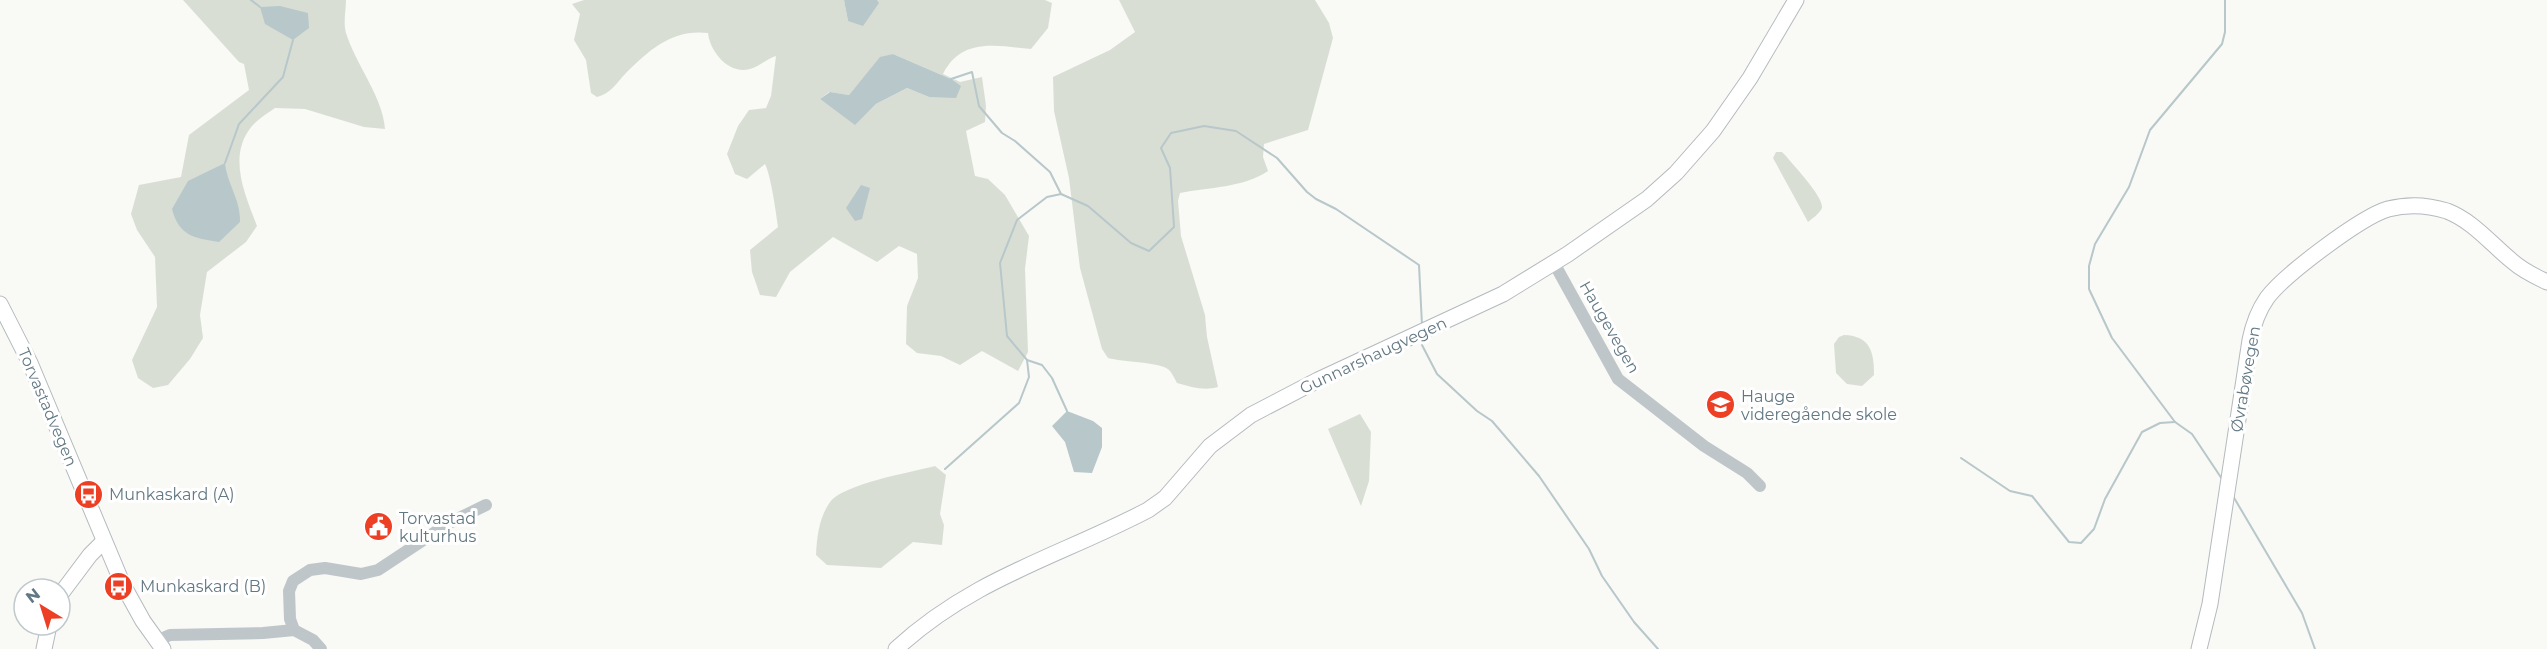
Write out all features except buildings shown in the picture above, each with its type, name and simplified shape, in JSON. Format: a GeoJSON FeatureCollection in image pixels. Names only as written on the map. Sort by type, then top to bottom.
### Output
{"type":"FeatureCollection","features":[{"type":"Feature","properties":{"kind":"main road","name":"Gunnarshaugvegen"},"geometry":{"type":"LineString","coordinates":[[896,649],[936,616],[981,587],[1148,510],[1165,498],[1210,446],[1251,415],[1318,380],[1503,294],[1554,263],[1647,199],[1698,150],[1750,78],[1796,0]]}},
{"type":"Feature","properties":{"kind":"main road","name":"Øvrabøvegen"},"geometry":{"type":"LineString","coordinates":[[2199,649],[2210,604],[2250,340],[2257,316],[2276,288],[2364,220],[2389,209],[2411,206],[2437,208],[2458,217],[2478,230],[2514,263],[2547,282]]}},
{"type":"Feature","properties":{"kind":"main road","name":"Torvastadvegen"},"geometry":{"type":"LineString","coordinates":[[0,304],[30,363],[104,541],[133,604],[159,645]]}},
{"type":"Feature","properties":{"kind":"main road"},"geometry":{"type":"LineString","coordinates":[[72,579],[104,541]]}},
{"type":"Feature","properties":{"kind":"street","name":"Haugevegen"},"geometry":{"type":"LineString","coordinates":[[1554,263],[1617,379],[1685,432],[1747,473],[1760,486]]}},
{"type":"Feature","properties":{"kind":"street"},"geometry":{"type":"LineString","coordinates":[[321,649],[312,640],[294,630],[290,619],[289,591],[293,581],[310,570],[325,568],[362,574],[378,570],[449,523],[486,505]]}},
{"type":"Feature","properties":{"kind":"street","name":"Torvastadvegen"},"geometry":{"type":"LineString","coordinates":[[159,645],[170,635],[294,630]]}},
{"type":"Feature","properties":{"kind":"shaded area"},"geometry":{"type":"Polygon","coordinates":[[[183,0],[346,0],[346,33],[379,105],[385,129],[364,127],[305,109],[275,108],[252,126],[245,138],[239,162],[244,188],[257,226],[246,242],[207,272],[200,315],[203,338],[190,359],[168,385],[153,388],[138,378],[132,360],[157,307],[155,257],[137,230],[131,214],[139,185],[181,177],[189,135],[249,90],[244,64],[239,62],[183,0]]]}},
{"type":"Feature","properties":{"kind":"shaded area"},"geometry":{"type":"Polygon","coordinates":[[[584,0],[844,0],[848,21],[878,3],[877,0],[1045,0],[1052,3],[1048,28],[1031,49],[981,46],[970,49],[951,62],[943,74],[960,82],[982,77],[986,106],[985,122],[966,131],[975,176],[988,179],[1005,195],[1029,236],[1025,269],[1028,352],[1018,371],[982,351],[960,365],[941,356],[917,353],[906,344],[907,306],[918,278],[917,254],[899,246],[877,262],[833,237],[790,272],[776,297],[760,295],[752,272],[750,250],[778,227],[773,194],[765,164],[747,179],[735,174],[727,154],[738,126],[749,110],[766,108],[771,96],[776,56],[750,69],[735,69],[717,54],[712,47],[708,33],[684,34],[663,42],[653,49],[610,90],[597,97],[591,93],[586,60],[574,40],[580,14],[572,4],[584,0]],[[893,54],[880,58],[849,95],[829,92],[820,99],[855,124],[876,104],[907,88],[929,97],[951,79],[893,54]]]}},
{"type":"Feature","properties":{"kind":"shaded area"},"geometry":{"type":"Polygon","coordinates":[[[844,0],[877,0],[879,3],[863,26],[848,21],[844,0]]]}},
{"type":"Feature","properties":{"kind":"shaded area"},"geometry":{"type":"Polygon","coordinates":[[[1119,0],[1315,0],[1329,23],[1333,38],[1308,130],[1264,144],[1263,157],[1268,171],[1237,184],[1180,193],[1178,201],[1181,236],[1205,315],[1207,337],[1218,387],[1203,389],[1187,386],[1177,383],[1165,367],[1108,358],[1102,349],[1080,268],[1069,178],[1054,111],[1053,77],[1110,50],[1135,32],[1119,0]]]}},
{"type":"Feature","properties":{"kind":"shaded area"},"geometry":{"type":"Polygon","coordinates":[[[280,6],[308,13],[309,28],[293,40],[265,24],[260,7],[280,6]]]}},
{"type":"Feature","properties":{"kind":"shaded area"},"geometry":{"type":"Polygon","coordinates":[[[893,54],[951,79],[961,86],[956,98],[929,97],[907,88],[876,104],[855,125],[820,99],[830,92],[849,95],[880,57],[893,54]]]}},
{"type":"Feature","properties":{"kind":"shaded area"},"geometry":{"type":"Polygon","coordinates":[[[1776,152],[1782,152],[1786,156],[1818,196],[1822,208],[1808,222],[1773,158],[1776,152]]]}},
{"type":"Feature","properties":{"kind":"shaded area"},"geometry":{"type":"Polygon","coordinates":[[[225,163],[238,206],[240,222],[219,242],[195,237],[183,230],[172,209],[188,181],[225,163]]]}},
{"type":"Feature","properties":{"kind":"shaded area"},"geometry":{"type":"Polygon","coordinates":[[[861,185],[870,188],[862,219],[855,221],[846,208],[861,185]]]}},
{"type":"Feature","properties":{"kind":"shaded area"},"geometry":{"type":"Polygon","coordinates":[[[1853,336],[1865,342],[1872,353],[1874,375],[1862,386],[1847,384],[1836,373],[1834,344],[1839,337],[1853,336]]]}},
{"type":"Feature","properties":{"kind":"shaded area"},"geometry":{"type":"Polygon","coordinates":[[[1067,411],[1093,421],[1102,428],[1102,447],[1092,473],[1074,472],[1065,442],[1052,426],[1067,411]]]}},
{"type":"Feature","properties":{"kind":"shaded area"},"geometry":{"type":"Polygon","coordinates":[[[1360,414],[1371,432],[1369,481],[1361,506],[1328,429],[1360,414]]]}},
{"type":"Feature","properties":{"kind":"shaded area"},"geometry":{"type":"Polygon","coordinates":[[[935,466],[946,475],[940,514],[944,525],[942,545],[913,542],[881,568],[827,565],[816,555],[821,521],[826,508],[837,496],[863,484],[935,466]]]}},
{"type":"Feature","properties":{"kind":"waterway"},"geometry":{"type":"LineString","coordinates":[[251,0],[260,7]]}},
{"type":"Feature","properties":{"kind":"waterway"},"geometry":{"type":"LineString","coordinates":[[2222,479],[2192,434],[2175,422],[2112,338],[2089,289],[2089,266],[2095,244],[2129,187],[2150,130],[2222,44],[2225,32],[2225,0]]}},
{"type":"Feature","properties":{"kind":"waterway"},"geometry":{"type":"LineString","coordinates":[[225,163],[239,124],[283,77],[293,40]]}},
{"type":"Feature","properties":{"kind":"waterway"},"geometry":{"type":"LineString","coordinates":[[951,79],[972,72],[979,106],[1002,133],[1015,141],[1050,172],[1061,194]]}},
{"type":"Feature","properties":{"kind":"waterway"},"geometry":{"type":"LineString","coordinates":[[945,469],[1019,403],[1029,377],[1027,360],[1007,336],[1000,263],[1017,220],[1047,197],[1061,194],[1088,206],[1131,243],[1149,251],[1174,227],[1170,168],[1161,148],[1171,133],[1204,126],[1236,131],[1277,158],[1316,199],[1336,209],[1419,265],[1422,325]]}},
{"type":"Feature","properties":{"kind":"waterway"},"geometry":{"type":"LineString","coordinates":[[1422,340],[1422,345],[1437,374],[1477,411],[1492,421],[1539,476],[1589,549],[1602,576],[1634,622],[1658,649]]}},
{"type":"Feature","properties":{"kind":"waterway"},"geometry":{"type":"LineString","coordinates":[[1027,360],[1042,365],[1052,378],[1067,411]]}},
{"type":"Feature","properties":{"kind":"waterway"},"geometry":{"type":"LineString","coordinates":[[1961,458],[2010,491],[2032,496],[2069,542],[2081,543],[2094,529],[2105,499],[2142,432],[2160,423],[2175,422]]}},
{"type":"Feature","properties":{"kind":"waterway"},"geometry":{"type":"LineString","coordinates":[[2233,496],[2302,613],[2315,649]]}},
{"type":"Feature","properties":{"kind":"place","name":"Hauge videregående skole"},"geometry":{"type":"Point","coordinates":[1720,405]}},
{"type":"Feature","properties":{"kind":"place","name":"Munkaskard (A)"},"geometry":{"type":"Point","coordinates":[88,494]}},
{"type":"Feature","properties":{"kind":"place","name":"Torvastad kulturhus"},"geometry":{"type":"Point","coordinates":[378,527]}},
{"type":"Feature","properties":{"kind":"place","name":"Munkaskard (B)"},"geometry":{"type":"Point","coordinates":[119,586]}}]}
